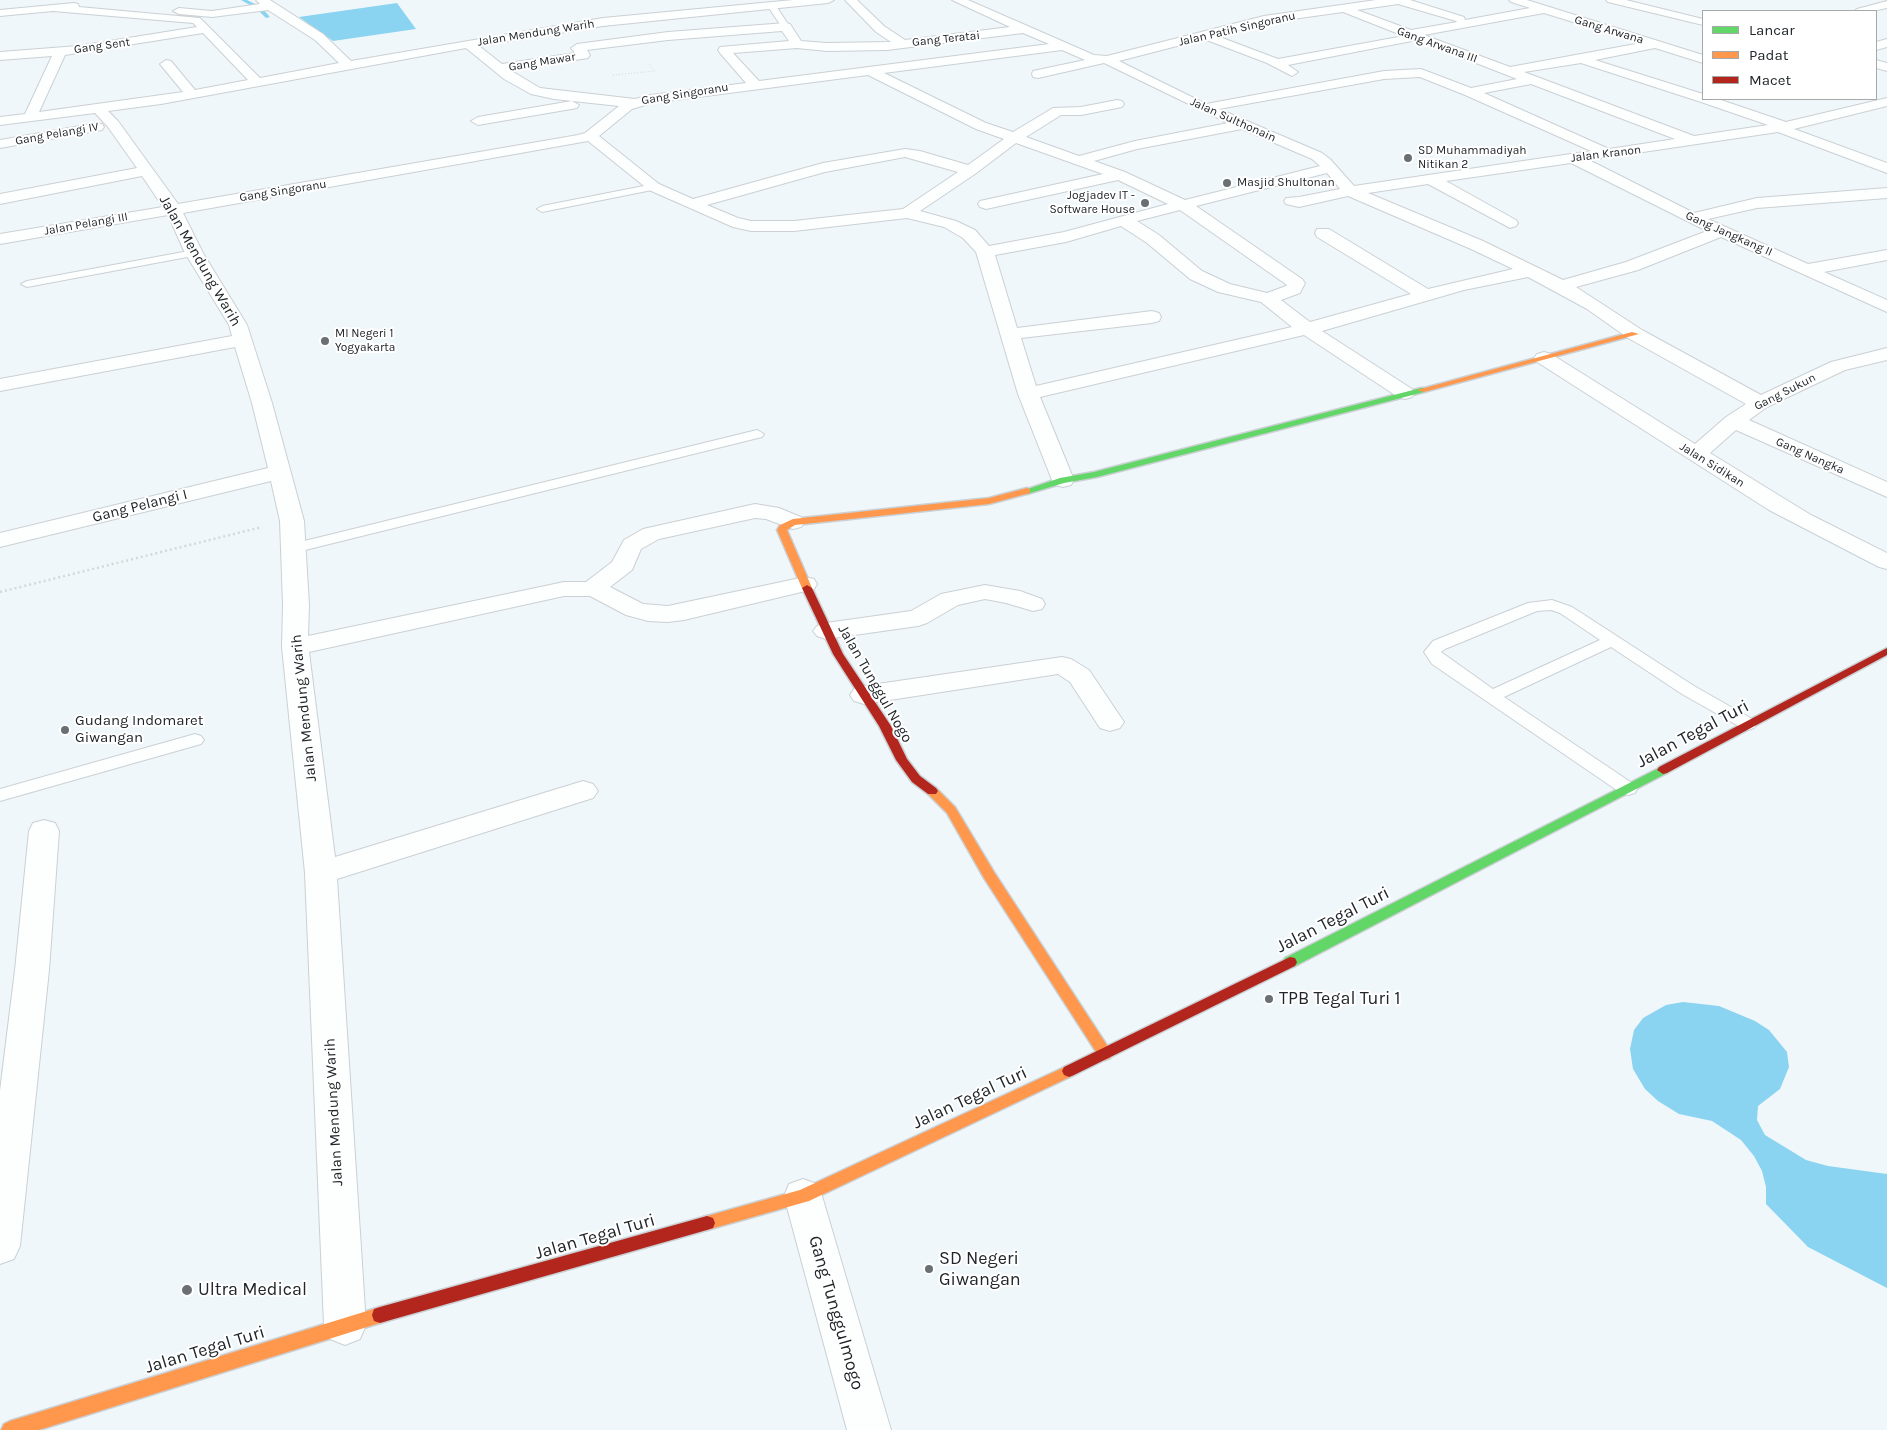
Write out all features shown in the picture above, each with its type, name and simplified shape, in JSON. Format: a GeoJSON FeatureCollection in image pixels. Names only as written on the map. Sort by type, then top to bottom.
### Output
{"type":"FeatureCollection","features":[{"type":"Feature","properties":{"kind":"street","name":"Jalan Mendung Warih"},"geometry":{"type":"LineString","coordinates":[[0,121],[99,109],[191,94],[256,81],[603,22],[828,0]]}},
{"type":"Feature","properties":{"kind":"street"},"geometry":{"type":"LineString","coordinates":[[851,0],[880,29],[903,44]]}},
{"type":"Feature","properties":{"kind":"street","name":"Jalan Sulthonain"},"geometry":{"type":"LineString","coordinates":[[958,0],[1064,46],[1104,60],[1204,108],[1317,156],[1325,162],[1350,190]]}},
{"type":"Feature","properties":{"kind":"street","name":"Jalan Patih Singoranu"},"geometry":{"type":"LineString","coordinates":[[1038,74],[1104,60],[1234,27],[1291,16],[1398,0]]}},
{"type":"Feature","properties":{"kind":"street","name":"Gang Arwana III"},"geometry":{"type":"LineString","coordinates":[[1398,0],[1462,21]]}},
{"type":"Feature","properties":{"kind":"street","name":"Gang Arwana"},"geometry":{"type":"LineString","coordinates":[[1515,0],[1702,59]]}},
{"type":"Feature","properties":{"kind":"street"},"geometry":{"type":"LineString","coordinates":[[1612,0],[1702,22]]}},
{"type":"Feature","properties":{"kind":"street"},"geometry":{"type":"LineString","coordinates":[[0,13],[57,9],[104,1]]}},
{"type":"Feature","properties":{"kind":"street"},"geometry":{"type":"LineString","coordinates":[[165,4],[177,10],[195,13],[228,13],[250,10],[265,5],[319,37],[348,65]]}},
{"type":"Feature","properties":{"kind":"street"},"geometry":{"type":"LineString","coordinates":[[1865,10],[1887,4]]}},
{"type":"Feature","properties":{"kind":"street"},"geometry":{"type":"LineString","coordinates":[[1486,6],[1512,15]]}},
{"type":"Feature","properties":{"kind":"street"},"geometry":{"type":"LineString","coordinates":[[57,9],[189,19],[199,22],[204,30],[256,81]]}},
{"type":"Feature","properties":{"kind":"street","name":"Gang Arwana III"},"geometry":{"type":"LineString","coordinates":[[1344,9],[1695,142]]}},
{"type":"Feature","properties":{"kind":"street"},"geometry":{"type":"LineString","coordinates":[[1276,63],[1414,36],[1462,21],[1544,9]]}},
{"type":"Feature","properties":{"kind":"street"},"geometry":{"type":"LineString","coordinates":[[663,15],[672,28]]}},
{"type":"Feature","properties":{"kind":"street"},"geometry":{"type":"LineString","coordinates":[[786,27],[797,44]]}},
{"type":"Feature","properties":{"kind":"street","name":"Gang Mawar"},"geometry":{"type":"LineString","coordinates":[[500,68],[584,55],[577,48],[601,41],[786,27]]}},
{"type":"Feature","properties":{"kind":"street"},"geometry":{"type":"LineString","coordinates":[[1234,27],[1253,34]]}},
{"type":"Feature","properties":{"kind":"street","name":"Gang Teratai"},"geometry":{"type":"LineString","coordinates":[[710,49],[726,50],[797,44],[827,48],[903,44],[1024,29]]}},
{"type":"Feature","properties":{"kind":"street","name":"Gang Sent"},"geometry":{"type":"LineString","coordinates":[[0,56],[60,52],[204,30]]}},
{"type":"Feature","properties":{"kind":"street"},"geometry":{"type":"LineString","coordinates":[[1204,35],[1328,85]]}},
{"type":"Feature","properties":{"kind":"street"},"geometry":{"type":"LineString","coordinates":[[469,44],[528,88],[536,91],[554,95],[633,103]]}},
{"type":"Feature","properties":{"kind":"street"},"geometry":{"type":"LineString","coordinates":[[1508,71],[1654,44]]}},
{"type":"Feature","properties":{"kind":"street","name":"Gang Singoranu"},"geometry":{"type":"LineString","coordinates":[[173,209],[443,164],[590,136],[633,103],[678,94],[1064,46]]}},
{"type":"Feature","properties":{"kind":"street"},"geometry":{"type":"LineString","coordinates":[[827,48],[844,74]]}},
{"type":"Feature","properties":{"kind":"street"},"geometry":{"type":"LineString","coordinates":[[726,50],[724,50],[754,84]]}},
{"type":"Feature","properties":{"kind":"street"},"geometry":{"type":"LineString","coordinates":[[30,118],[60,52]]}},
{"type":"Feature","properties":{"kind":"street"},"geometry":{"type":"LineString","coordinates":[[1581,59],[1702,97]]}},
{"type":"Feature","properties":{"kind":"street"},"geometry":{"type":"LineString","coordinates":[[166,64],[191,94]]}},
{"type":"Feature","properties":{"kind":"street"},"geometry":{"type":"LineString","coordinates":[[870,71],[981,126],[1120,175],[1183,205],[1296,283],[1294,289],[1267,298]]}},
{"type":"Feature","properties":{"kind":"street"},"geometry":{"type":"LineString","coordinates":[[1204,108],[1384,75],[1422,74],[1470,92],[1608,154]]}},
{"type":"Feature","properties":{"kind":"street"},"geometry":{"type":"LineString","coordinates":[[1470,92],[1531,80]]}},
{"type":"Feature","properties":{"kind":"street"},"geometry":{"type":"LineString","coordinates":[[1685,92],[1702,87]]}},
{"type":"Feature","properties":{"kind":"street"},"geometry":{"type":"LineString","coordinates":[[478,121],[601,100]]}},
{"type":"Feature","properties":{"kind":"street"},"geometry":{"type":"LineString","coordinates":[[1709,100],[1887,168]]}},
{"type":"Feature","properties":{"kind":"street"},"geometry":{"type":"LineString","coordinates":[[1837,101],[1887,116]]}},
{"type":"Feature","properties":{"kind":"street","name":"Jalan Kranon"},"geometry":{"type":"LineString","coordinates":[[1292,201],[1299,202],[1350,190],[1783,128],[1887,102]]}},
{"type":"Feature","properties":{"kind":"street"},"geometry":{"type":"LineString","coordinates":[[907,213],[970,171],[1014,138],[1062,110],[1081,111],[1117,104]]}},
{"type":"Feature","properties":{"kind":"street","name":"Jalan Mendung Warih"},"geometry":{"type":"LineString","coordinates":[[99,109],[113,124],[173,209],[194,253],[238,325],[280,472],[292,534],[296,605],[295,647],[321,873],[345,1325]]}},
{"type":"Feature","properties":{"kind":"street","name":"Gang Pelangi IV"},"geometry":{"type":"LineString","coordinates":[[0,144],[113,124]]}},
{"type":"Feature","properties":{"kind":"street"},"geometry":{"type":"LineString","coordinates":[[1080,160],[1135,146],[1242,125]]}},
{"type":"Feature","properties":{"kind":"street"},"geometry":{"type":"LineString","coordinates":[[590,136],[654,187],[714,215],[751,226],[794,226],[907,213],[960,228],[978,242],[985,252],[1028,394],[1063,480]]}},
{"type":"Feature","properties":{"kind":"street"},"geometry":{"type":"LineString","coordinates":[[691,204],[800,174],[905,153],[915,154],[970,171]]}},
{"type":"Feature","properties":{"kind":"street","name":"Gang Jangkang II"},"geometry":{"type":"LineString","coordinates":[[1573,158],[1693,218],[1887,307]]}},
{"type":"Feature","properties":{"kind":"street"},"geometry":{"type":"LineString","coordinates":[[985,252],[1066,237],[1123,220],[1329,168]]}},
{"type":"Feature","properties":{"kind":"street"},"geometry":{"type":"LineString","coordinates":[[0,199],[147,171]]}},
{"type":"Feature","properties":{"kind":"street"},"geometry":{"type":"LineString","coordinates":[[0,184],[51,175]]}},
{"type":"Feature","properties":{"kind":"street"},"geometry":{"type":"LineString","coordinates":[[986,204],[1120,175]]}},
{"type":"Feature","properties":{"kind":"street"},"geometry":{"type":"LineString","coordinates":[[1430,179],[1510,223]]}},
{"type":"Feature","properties":{"kind":"street"},"geometry":{"type":"LineString","coordinates":[[1350,190],[1477,245],[1560,286],[1593,305],[1635,334],[1760,403]]}},
{"type":"Feature","properties":{"kind":"street"},"geometry":{"type":"LineString","coordinates":[[1693,218],[1757,203],[1887,193]]}},
{"type":"Feature","properties":{"kind":"street","name":"Jalan Pelangi III"},"geometry":{"type":"LineString","coordinates":[[0,239],[173,209]]}},
{"type":"Feature","properties":{"kind":"street"},"geometry":{"type":"LineString","coordinates":[[1123,220],[1153,239],[1196,275],[1224,288],[1267,298],[1307,329],[1405,393]]}},
{"type":"Feature","properties":{"kind":"street"},"geometry":{"type":"LineString","coordinates":[[1560,286],[1632,266],[1722,230]]}},
{"type":"Feature","properties":{"kind":"street"},"geometry":{"type":"LineString","coordinates":[[1323,233],[1426,295]]}},
{"type":"Feature","properties":{"kind":"street"},"geometry":{"type":"LineString","coordinates":[[1806,270],[1887,256]]}},
{"type":"Feature","properties":{"kind":"street"},"geometry":{"type":"LineString","coordinates":[[1028,394],[1307,329],[1461,285],[1530,271]]}},
{"type":"Feature","properties":{"kind":"street"},"geometry":{"type":"LineString","coordinates":[[1011,334],[1152,317]]}},
{"type":"Feature","properties":{"kind":"street"},"geometry":{"type":"LineString","coordinates":[[592,589],[623,565],[632,545],[651,534],[755,511],[771,513],[793,522],[989,501],[1063,480],[1094,475],[1635,334]]}},
{"type":"Feature","properties":{"kind":"street"},"geometry":{"type":"LineString","coordinates":[[0,385],[243,340]]}},
{"type":"Feature","properties":{"kind":"street","name":"Gang Sukun"},"geometry":{"type":"LineString","coordinates":[[1696,455],[1733,421],[1760,403],[1838,366],[1887,354]]}},
{"type":"Feature","properties":{"kind":"street","name":"Jalan Sidikan"},"geometry":{"type":"LineString","coordinates":[[1544,358],[1696,455],[1803,520],[1887,562]]}},
{"type":"Feature","properties":{"kind":"street","name":"Gang Nangka"},"geometry":{"type":"LineString","coordinates":[[1733,421],[1887,490]]}},
{"type":"Feature","properties":{"kind":"street","name":"Gang Pelangi I"},"geometry":{"type":"LineString","coordinates":[[0,540],[280,472]]}},
{"type":"Feature","properties":{"kind":"street","name":"Jalan Tunggul Nogo"},"geometry":{"type":"LineString","coordinates":[[793,522],[785,525],[782,530],[838,654],[885,726],[908,770],[942,800],[963,828],[990,875],[1105,1054]]}},
{"type":"Feature","properties":{"kind":"street"},"geometry":{"type":"LineString","coordinates":[[295,647],[564,589],[592,589],[605,593],[635,610],[668,614],[805,584]]}},
{"type":"Feature","properties":{"kind":"street"},"geometry":{"type":"LineString","coordinates":[[826,630],[918,618],[950,599],[985,592],[1011,596],[1033,604]]}},
{"type":"Feature","properties":{"kind":"street","name":"Jalan Tegal Turi"},"geometry":{"type":"LineString","coordinates":[[10,1430],[345,1325],[803,1196],[1105,1054],[1250,982],[1628,789],[1887,651]]}},
{"type":"Feature","properties":{"kind":"street"},"geometry":{"type":"LineString","coordinates":[[864,695],[1062,665],[1080,676],[1110,722]]}},
{"type":"Feature","properties":{"kind":"street"},"geometry":{"type":"LineString","coordinates":[[321,873],[583,791]]}},
{"type":"Feature","properties":{"kind":"street"},"geometry":{"type":"LineString","coordinates":[[0,1246],[32,970],[44,830]]}},
{"type":"Feature","properties":{"kind":"street","name":"Gang Tunggulmogo"},"geometry":{"type":"LineString","coordinates":[[803,1196],[869,1430]]}},
{"type":"Feature","properties":{"kind":"lane"},"geometry":{"type":"LineString","coordinates":[[771,5],[786,27]]}},
{"type":"Feature","properties":{"kind":"lane"},"geometry":{"type":"LineString","coordinates":[[542,209],[654,187]]}},
{"type":"Feature","properties":{"kind":"lane"},"geometry":{"type":"LineString","coordinates":[[27,284],[194,253]]}},
{"type":"Feature","properties":{"kind":"lane"},"geometry":{"type":"LineString","coordinates":[[292,534],[757,434]]}},
{"type":"Feature","properties":{"kind":"lane"},"geometry":{"type":"LineString","coordinates":[[1628,789],[1438,660],[1432,652],[1439,645],[1534,606],[1552,605],[1566,610],[1688,690],[1748,724]]}},
{"type":"Feature","properties":{"kind":"lane"},"geometry":{"type":"LineString","coordinates":[[1492,696],[1611,641]]}},
{"type":"Feature","properties":{"kind":"lane"},"geometry":{"type":"LineString","coordinates":[[0,795],[195,740]]}},
{"type":"Feature","properties":{"kind":"path"},"geometry":{"type":"LineString","coordinates":[[0,592],[292,534]]}},
{"type":"Feature","properties":{"kind":"water"},"geometry":{"type":"Polygon","coordinates":[[[397,3],[416,29],[333,41],[299,17],[397,3]]]}},
{"type":"Feature","properties":{"kind":"water"},"geometry":{"type":"Polygon","coordinates":[[[1683,1002],[1719,1006],[1755,1021],[1769,1030],[1787,1052],[1789,1067],[1780,1089],[1758,1106],[1757,1120],[1765,1135],[1806,1160],[1828,1166],[1887,1174],[1887,1288],[1808,1247],[1766,1204],[1766,1187],[1762,1171],[1754,1156],[1741,1140],[1712,1121],[1679,1114],[1658,1101],[1645,1089],[1633,1069],[1630,1049],[1634,1030],[1643,1018],[1666,1005],[1683,1002]]]}},
{"type":"Feature","properties":{"kind":"waterway"},"geometry":{"type":"LineString","coordinates":[[243,0],[259,8],[268,17]]}},
{"type":"Feature","properties":{"kind":"traffic: fast"},"geometry":{"type":"LineString","coordinates":[[1027,491],[1063,480],[1094,475],[1421,390]]}},
{"type":"Feature","properties":{"kind":"traffic: fast"},"geometry":{"type":"LineString","coordinates":[[1290,962],[1663,770]]}},
{"type":"Feature","properties":{"kind":"traffic: slow"},"geometry":{"type":"LineString","coordinates":[[1421,390],[1635,334]]}},
{"type":"Feature","properties":{"kind":"traffic: slow"},"geometry":{"type":"LineString","coordinates":[[807,588],[782,530],[783,527],[793,522],[989,501],[1027,491]]}},
{"type":"Feature","properties":{"kind":"traffic: slow"},"geometry":{"type":"LineString","coordinates":[[932,791],[951,810],[989,875],[1105,1054]]}},
{"type":"Feature","properties":{"kind":"traffic: slow"},"geometry":{"type":"LineString","coordinates":[[707,1223],[803,1196],[1069,1071]]}},
{"type":"Feature","properties":{"kind":"traffic: slow"},"geometry":{"type":"LineString","coordinates":[[10,1430],[380,1315]]}},
{"type":"Feature","properties":{"kind":"traffic: jam"},"geometry":{"type":"LineString","coordinates":[[807,588],[838,654],[885,726],[902,760],[916,779],[932,791]]}},
{"type":"Feature","properties":{"kind":"traffic: jam"},"geometry":{"type":"LineString","coordinates":[[1663,770],[1887,651]]}},
{"type":"Feature","properties":{"kind":"traffic: jam"},"geometry":{"type":"LineString","coordinates":[[1069,1071],[1290,962]]}},
{"type":"Feature","properties":{"kind":"traffic: jam"},"geometry":{"type":"LineString","coordinates":[[380,1315],[707,1223]]}},
{"type":"Feature","properties":{"kind":"place","name":"SD Muhammadiyah Nitikan 2"},"geometry":{"type":"Point","coordinates":[1408,158]}},
{"type":"Feature","properties":{"kind":"place","name":"Masjid Shultonan"},"geometry":{"type":"Point","coordinates":[1227,183]}},
{"type":"Feature","properties":{"kind":"place","name":"Jogjadev IT - Software House"},"geometry":{"type":"Point","coordinates":[1145,203]}},
{"type":"Feature","properties":{"kind":"place","name":"MI Negeri 1 Yogyakarta"},"geometry":{"type":"Point","coordinates":[325,341]}},
{"type":"Feature","properties":{"kind":"place","name":"Gudang Indomaret Giwangan"},"geometry":{"type":"Point","coordinates":[65,730]}},
{"type":"Feature","properties":{"kind":"place","name":"TPB Tegal Turi 1"},"geometry":{"type":"Point","coordinates":[1269,999]}},
{"type":"Feature","properties":{"kind":"place","name":"SD Negeri Giwangan"},"geometry":{"type":"Point","coordinates":[929,1269]}},
{"type":"Feature","properties":{"kind":"place","name":"Ultra Medical"},"geometry":{"type":"Point","coordinates":[187,1290]}}]}
